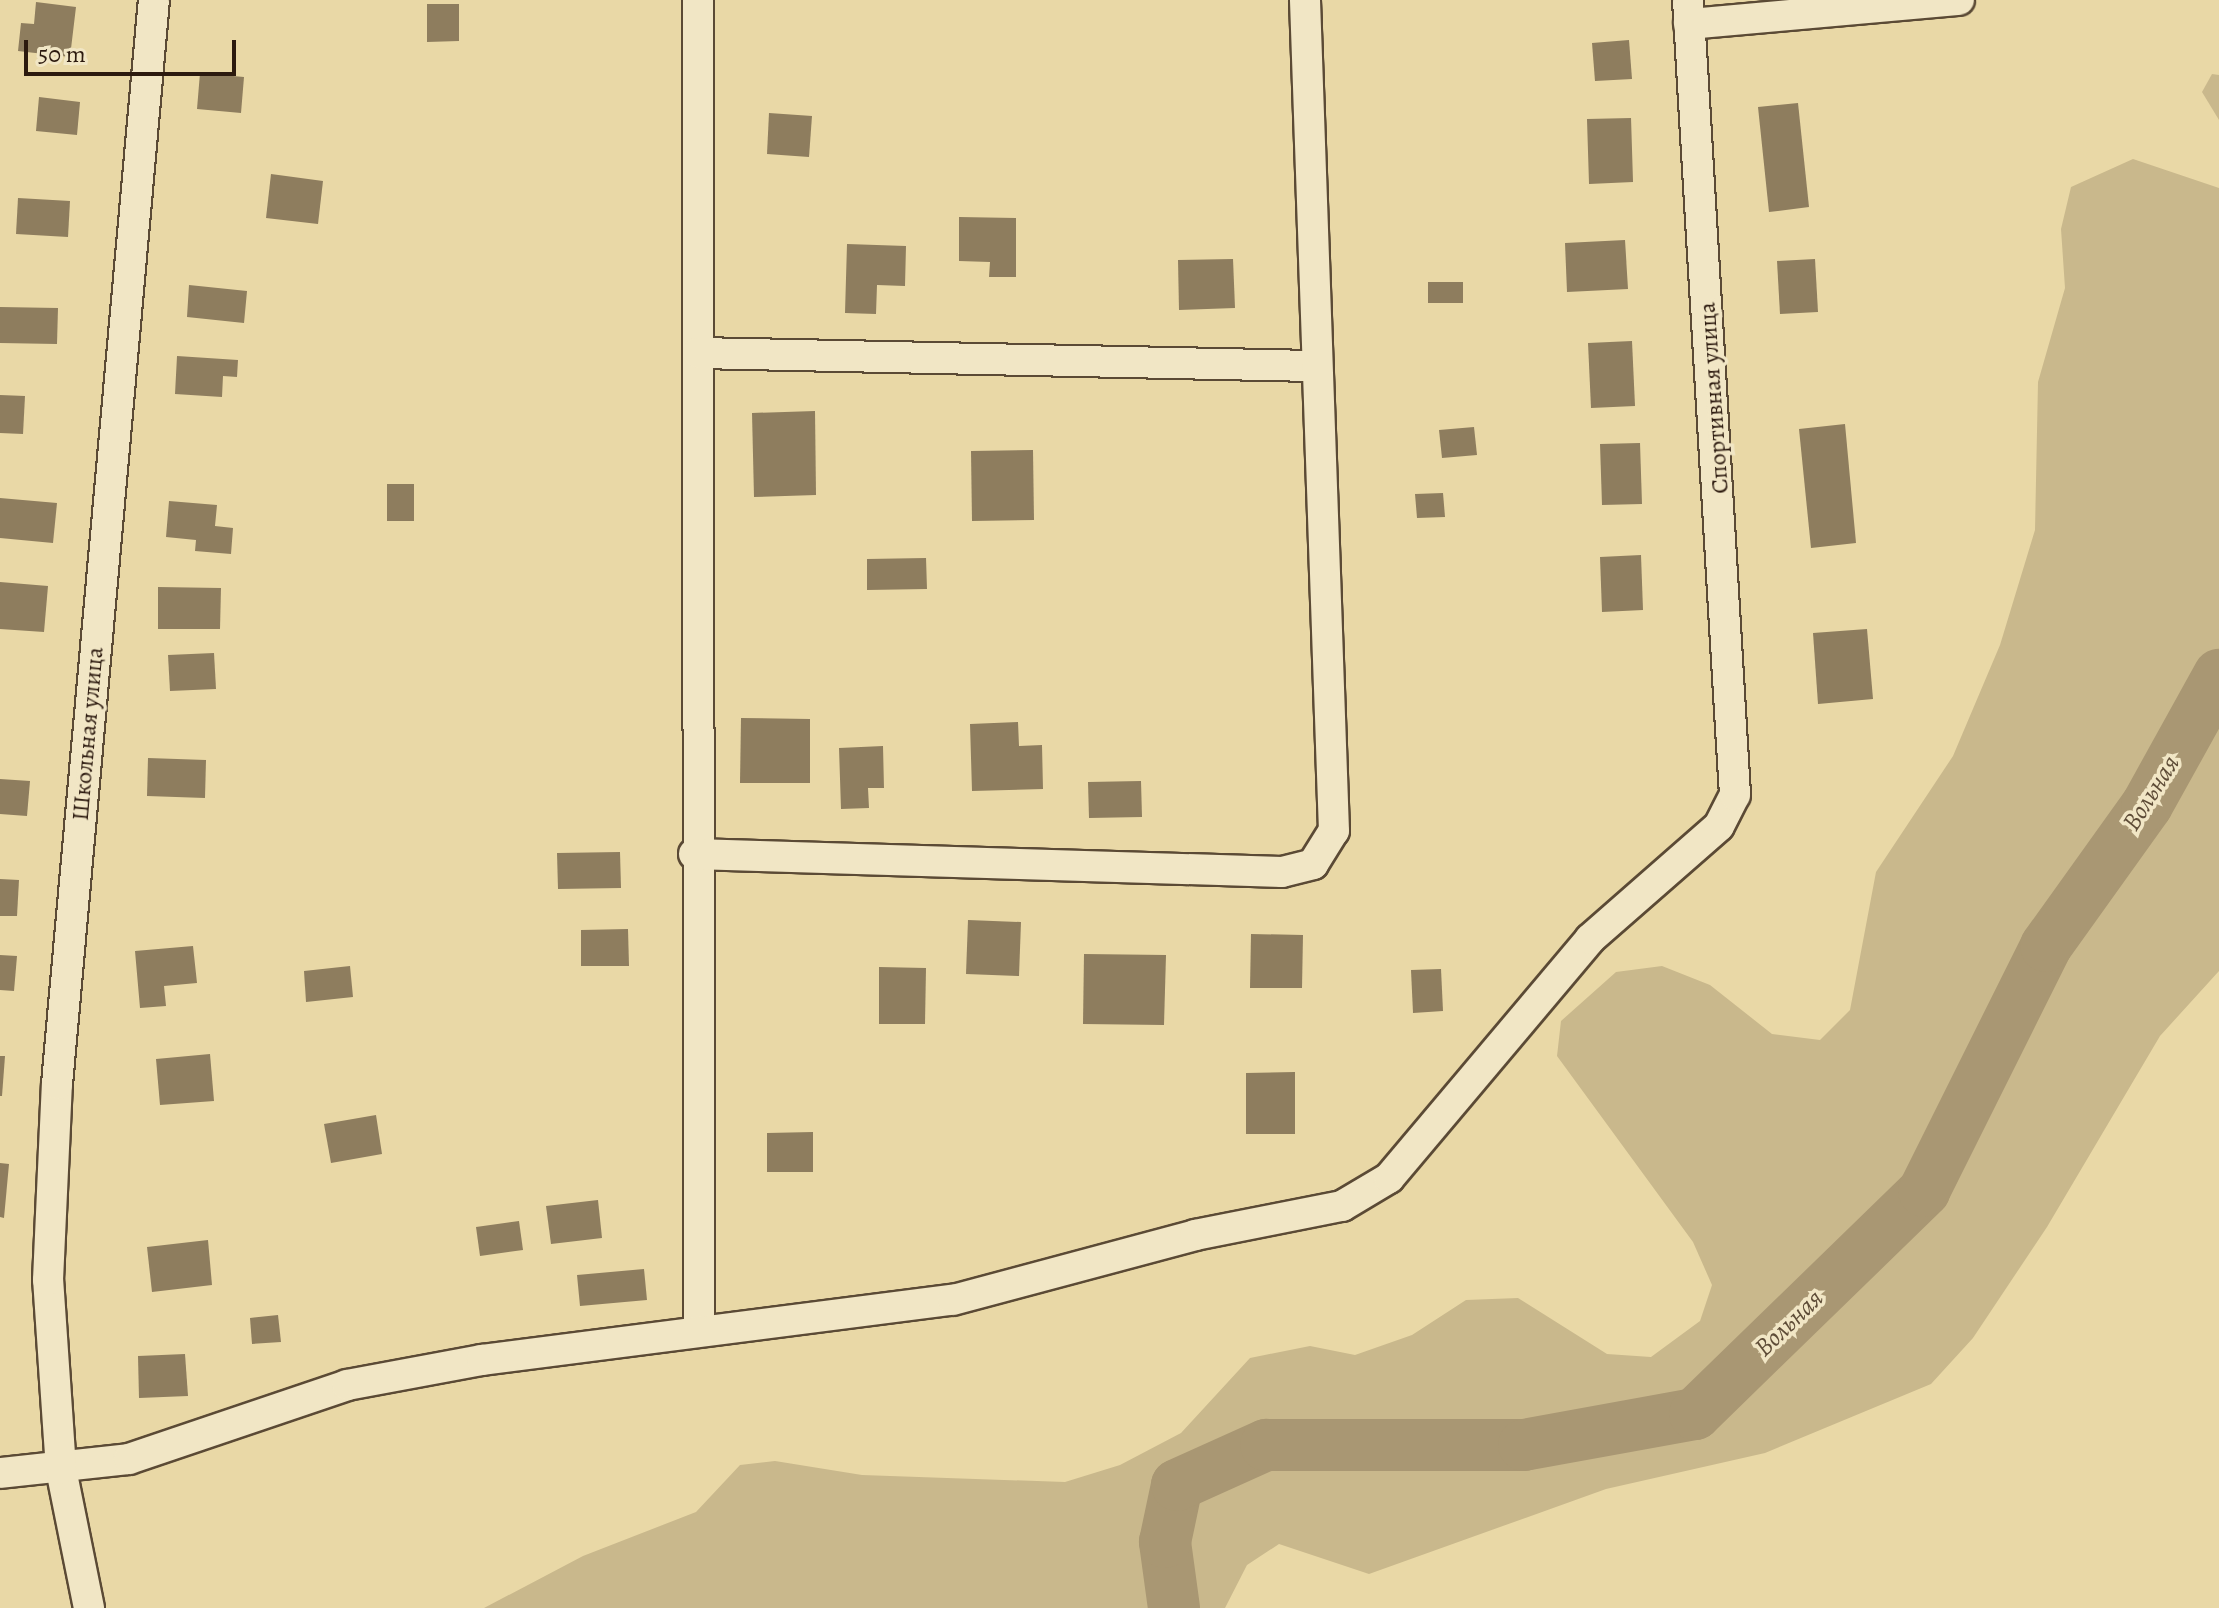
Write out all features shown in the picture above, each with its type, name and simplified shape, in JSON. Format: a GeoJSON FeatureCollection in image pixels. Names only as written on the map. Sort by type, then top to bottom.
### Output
{"type":"FeatureCollection","features":[{"type":"Feature","properties":{"kind":"street","name":"Школьная улица"},"geometry":{"type":"LineString","coordinates":[[89,1608],[61,1469],[48,1280],[57,1084],[154,0]]}},
{"type":"Feature","properties":{"kind":"street"},"geometry":{"type":"LineString","coordinates":[[0,1473],[61,1469],[194,1442],[347,1385],[699,1331],[694,854],[698,0]]}},
{"type":"Feature","properties":{"kind":"street"},"geometry":{"type":"LineString","coordinates":[[694,854],[1282,872],[1313,864],[1334,831],[1313,366],[1305,0]]}},
{"type":"Feature","properties":{"kind":"street"},"geometry":{"type":"LineString","coordinates":[[1689,12],[1959,0]]}},
{"type":"Feature","properties":{"kind":"street","name":"Спортивная улица"},"geometry":{"type":"LineString","coordinates":[[699,1331],[953,1300],[1195,1235],[1342,1206],[1389,1178],[1423,1144],[1590,939],[1719,826],[1735,795],[1689,12]]}},
{"type":"Feature","properties":{"kind":"street"},"geometry":{"type":"LineString","coordinates":[[698,353],[1313,366]]}},
{"type":"Feature","properties":{"kind":"shaded area"},"geometry":{"type":"Polygon","coordinates":[[[2212,74],[2219,75],[2219,120],[2202,92],[2212,74]]]}},
{"type":"Feature","properties":{"kind":"shaded area"},"geometry":{"type":"Polygon","coordinates":[[[2133,159],[2219,188],[2219,971],[2160,1036],[2047,1227],[1973,1338],[1931,1384],[1765,1453],[1606,1489],[1369,1574],[1279,1544],[1247,1565],[1225,1608],[484,1608],[583,1556],[696,1512],[740,1465],[775,1461],[862,1475],[1065,1482],[1120,1465],[1181,1433],[1250,1358],[1310,1346],[1355,1355],[1412,1335],[1466,1300],[1518,1298],[1607,1354],[1651,1357],[1700,1321],[1712,1285],[1693,1242],[1557,1056],[1561,1021],[1616,972],[1662,966],[1710,985],[1772,1034],[1820,1040],[1850,1010],[1876,872],[1953,756],[2000,645],[2035,530],[2038,382],[2065,288],[2061,229],[2071,187],[2133,159]]]}},
{"type":"Feature","properties":{"kind":"building"},"geometry":{"type":"Polygon","coordinates":[[[36,2],[76,7],[70,57],[18,51],[21,23],[34,24],[36,2]]]}},
{"type":"Feature","properties":{"kind":"building"},"geometry":{"type":"Polygon","coordinates":[[[427,4],[459,4],[459,41],[427,42],[427,4]]]}},
{"type":"Feature","properties":{"kind":"building"},"geometry":{"type":"Polygon","coordinates":[[[1629,40],[1632,79],[1595,81],[1592,43],[1629,40]]]}},
{"type":"Feature","properties":{"kind":"building"},"geometry":{"type":"Polygon","coordinates":[[[200,73],[244,77],[241,113],[197,109],[200,73]]]}},
{"type":"Feature","properties":{"kind":"building"},"geometry":{"type":"Polygon","coordinates":[[[39,97],[80,102],[77,135],[36,131],[39,97]]]}},
{"type":"Feature","properties":{"kind":"building"},"geometry":{"type":"Polygon","coordinates":[[[1798,103],[1809,207],[1769,212],[1758,107],[1798,103]]]}},
{"type":"Feature","properties":{"kind":"building"},"geometry":{"type":"Polygon","coordinates":[[[769,113],[812,116],[809,157],[767,154],[769,113]]]}},
{"type":"Feature","properties":{"kind":"building"},"geometry":{"type":"Polygon","coordinates":[[[1631,118],[1633,182],[1589,184],[1587,119],[1631,118]]]}},
{"type":"Feature","properties":{"kind":"building"},"geometry":{"type":"Polygon","coordinates":[[[271,174],[323,181],[318,224],[266,218],[271,174]]]}},
{"type":"Feature","properties":{"kind":"building"},"geometry":{"type":"Polygon","coordinates":[[[18,198],[70,201],[68,237],[16,234],[18,198]]]}},
{"type":"Feature","properties":{"kind":"building"},"geometry":{"type":"Polygon","coordinates":[[[959,217],[1016,218],[1016,277],[989,277],[990,262],[959,261],[959,217]]]}},
{"type":"Feature","properties":{"kind":"building"},"geometry":{"type":"Polygon","coordinates":[[[1625,240],[1628,289],[1567,292],[1565,243],[1625,240]]]}},
{"type":"Feature","properties":{"kind":"building"},"geometry":{"type":"Polygon","coordinates":[[[847,244],[906,246],[905,286],[877,285],[876,314],[845,313],[847,244]]]}},
{"type":"Feature","properties":{"kind":"building"},"geometry":{"type":"Polygon","coordinates":[[[1233,259],[1235,308],[1179,310],[1178,260],[1233,259]]]}},
{"type":"Feature","properties":{"kind":"building"},"geometry":{"type":"Polygon","coordinates":[[[1815,259],[1818,312],[1780,314],[1777,261],[1815,259]]]}},
{"type":"Feature","properties":{"kind":"building"},"geometry":{"type":"Polygon","coordinates":[[[1428,282],[1463,282],[1463,303],[1428,303],[1428,282]]]}},
{"type":"Feature","properties":{"kind":"building"},"geometry":{"type":"Polygon","coordinates":[[[189,285],[247,291],[244,323],[187,317],[189,285]]]}},
{"type":"Feature","properties":{"kind":"building"},"geometry":{"type":"Polygon","coordinates":[[[0,307],[58,308],[57,344],[0,343],[0,307]]]}},
{"type":"Feature","properties":{"kind":"building"},"geometry":{"type":"Polygon","coordinates":[[[1632,341],[1635,406],[1591,408],[1588,343],[1632,341]]]}},
{"type":"Feature","properties":{"kind":"building"},"geometry":{"type":"Polygon","coordinates":[[[177,356],[238,360],[237,377],[223,376],[222,397],[175,394],[177,356]]]}},
{"type":"Feature","properties":{"kind":"building"},"geometry":{"type":"Polygon","coordinates":[[[0,395],[25,396],[23,434],[0,433],[0,395]]]}},
{"type":"Feature","properties":{"kind":"building"},"geometry":{"type":"Polygon","coordinates":[[[815,411],[816,495],[754,497],[752,413],[815,411]]]}},
{"type":"Feature","properties":{"kind":"building"},"geometry":{"type":"Polygon","coordinates":[[[1845,424],[1856,543],[1811,548],[1799,429],[1845,424]]]}},
{"type":"Feature","properties":{"kind":"building"},"geometry":{"type":"Polygon","coordinates":[[[1474,427],[1477,455],[1442,458],[1439,430],[1474,427]]]}},
{"type":"Feature","properties":{"kind":"building"},"geometry":{"type":"Polygon","coordinates":[[[1640,443],[1642,504],[1602,505],[1600,444],[1640,443]]]}},
{"type":"Feature","properties":{"kind":"building"},"geometry":{"type":"Polygon","coordinates":[[[1033,450],[1034,520],[972,521],[971,451],[1033,450]]]}},
{"type":"Feature","properties":{"kind":"building"},"geometry":{"type":"Polygon","coordinates":[[[387,484],[414,484],[414,521],[387,521],[387,484]]]}},
{"type":"Feature","properties":{"kind":"building"},"geometry":{"type":"Polygon","coordinates":[[[1443,493],[1445,517],[1417,518],[1415,494],[1443,493]]]}},
{"type":"Feature","properties":{"kind":"building"},"geometry":{"type":"Polygon","coordinates":[[[0,498],[57,503],[53,543],[0,538],[0,498]]]}},
{"type":"Feature","properties":{"kind":"building"},"geometry":{"type":"Polygon","coordinates":[[[169,501],[217,505],[215,526],[233,528],[231,554],[195,551],[196,540],[166,537],[169,501]]]}},
{"type":"Feature","properties":{"kind":"building"},"geometry":{"type":"Polygon","coordinates":[[[1641,555],[1643,610],[1602,612],[1600,557],[1641,555]]]}},
{"type":"Feature","properties":{"kind":"building"},"geometry":{"type":"Polygon","coordinates":[[[926,558],[927,589],[867,590],[867,559],[926,558]]]}},
{"type":"Feature","properties":{"kind":"building"},"geometry":{"type":"Polygon","coordinates":[[[0,582],[48,586],[44,632],[0,629],[0,582]]]}},
{"type":"Feature","properties":{"kind":"building"},"geometry":{"type":"Polygon","coordinates":[[[158,587],[221,588],[220,629],[158,629],[158,587]]]}},
{"type":"Feature","properties":{"kind":"building"},"geometry":{"type":"Polygon","coordinates":[[[1867,629],[1873,699],[1818,704],[1813,633],[1867,629]]]}},
{"type":"Feature","properties":{"kind":"building"},"geometry":{"type":"Polygon","coordinates":[[[214,653],[216,689],[170,691],[168,655],[214,653]]]}},
{"type":"Feature","properties":{"kind":"building"},"geometry":{"type":"Polygon","coordinates":[[[741,718],[810,719],[810,783],[740,783],[741,718]]]}},
{"type":"Feature","properties":{"kind":"building"},"geometry":{"type":"Polygon","coordinates":[[[1018,722],[1019,746],[1042,745],[1043,789],[972,791],[970,724],[1018,722]]]}},
{"type":"Feature","properties":{"kind":"building"},"geometry":{"type":"Polygon","coordinates":[[[883,746],[884,788],[868,788],[869,808],[841,809],[839,748],[883,746]]]}},
{"type":"Feature","properties":{"kind":"building"},"geometry":{"type":"Polygon","coordinates":[[[148,758],[206,760],[205,798],[147,796],[148,758]]]}},
{"type":"Feature","properties":{"kind":"building"},"geometry":{"type":"Polygon","coordinates":[[[0,779],[30,781],[27,816],[0,814],[0,779]]]}},
{"type":"Feature","properties":{"kind":"building"},"geometry":{"type":"Polygon","coordinates":[[[1141,781],[1142,817],[1089,818],[1088,782],[1141,781]]]}},
{"type":"Feature","properties":{"kind":"building"},"geometry":{"type":"Polygon","coordinates":[[[620,852],[621,888],[558,889],[557,853],[620,852]]]}},
{"type":"Feature","properties":{"kind":"building"},"geometry":{"type":"Polygon","coordinates":[[[0,879],[19,880],[17,916],[0,916],[0,879]]]}},
{"type":"Feature","properties":{"kind":"building"},"geometry":{"type":"Polygon","coordinates":[[[968,920],[1021,922],[1019,976],[966,974],[968,920]]]}},
{"type":"Feature","properties":{"kind":"building"},"geometry":{"type":"Polygon","coordinates":[[[628,929],[629,966],[581,966],[581,930],[628,929]]]}},
{"type":"Feature","properties":{"kind":"building"},"geometry":{"type":"Polygon","coordinates":[[[1251,934],[1303,935],[1302,988],[1250,988],[1251,934]]]}},
{"type":"Feature","properties":{"kind":"building"},"geometry":{"type":"Polygon","coordinates":[[[193,946],[197,983],[164,986],[166,1006],[140,1008],[135,951],[193,946]]]}},
{"type":"Feature","properties":{"kind":"building"},"geometry":{"type":"Polygon","coordinates":[[[1084,954],[1166,955],[1164,1025],[1083,1024],[1084,954]]]}},
{"type":"Feature","properties":{"kind":"building"},"geometry":{"type":"Polygon","coordinates":[[[0,955],[17,956],[14,991],[0,990],[0,955]]]}},
{"type":"Feature","properties":{"kind":"building"},"geometry":{"type":"Polygon","coordinates":[[[350,966],[353,997],[306,1002],[304,971],[350,966]]]}},
{"type":"Feature","properties":{"kind":"building"},"geometry":{"type":"Polygon","coordinates":[[[879,967],[926,968],[925,1024],[879,1024],[879,967]]]}},
{"type":"Feature","properties":{"kind":"building"},"geometry":{"type":"Polygon","coordinates":[[[1441,969],[1443,1011],[1413,1013],[1411,970],[1441,969]]]}},
{"type":"Feature","properties":{"kind":"building"},"geometry":{"type":"Polygon","coordinates":[[[210,1054],[214,1101],[160,1105],[156,1059],[210,1054]]]}},
{"type":"Feature","properties":{"kind":"building"},"geometry":{"type":"Polygon","coordinates":[[[0,1056],[5,1056],[2,1096],[0,1096],[0,1056]]]}},
{"type":"Feature","properties":{"kind":"building"},"geometry":{"type":"Polygon","coordinates":[[[1295,1072],[1295,1134],[1246,1134],[1246,1073],[1295,1072]]]}},
{"type":"Feature","properties":{"kind":"building"},"geometry":{"type":"Polygon","coordinates":[[[376,1115],[382,1154],[331,1163],[324,1124],[376,1115]]]}},
{"type":"Feature","properties":{"kind":"building"},"geometry":{"type":"Polygon","coordinates":[[[813,1132],[813,1172],[767,1172],[767,1133],[813,1132]]]}},
{"type":"Feature","properties":{"kind":"building"},"geometry":{"type":"Polygon","coordinates":[[[0,1163],[9,1164],[4,1218],[0,1217],[0,1163]]]}},
{"type":"Feature","properties":{"kind":"building"},"geometry":{"type":"Polygon","coordinates":[[[598,1200],[602,1238],[551,1244],[546,1206],[598,1200]]]}},
{"type":"Feature","properties":{"kind":"building"},"geometry":{"type":"Polygon","coordinates":[[[519,1221],[523,1250],[480,1256],[476,1227],[519,1221]]]}},
{"type":"Feature","properties":{"kind":"building"},"geometry":{"type":"Polygon","coordinates":[[[208,1240],[212,1285],[152,1292],[147,1247],[208,1240]]]}},
{"type":"Feature","properties":{"kind":"building"},"geometry":{"type":"Polygon","coordinates":[[[644,1269],[647,1300],[580,1306],[577,1275],[644,1269]]]}},
{"type":"Feature","properties":{"kind":"building"},"geometry":{"type":"Polygon","coordinates":[[[278,1315],[281,1342],[252,1344],[250,1318],[278,1315]]]}},
{"type":"Feature","properties":{"kind":"building"},"geometry":{"type":"Polygon","coordinates":[[[185,1354],[188,1396],[139,1398],[138,1356],[185,1354]]]}},
{"type":"Feature","properties":{"kind":"waterway","name":"Вольная"},"geometry":{"type":"LineString","coordinates":[[1174,1608],[1165,1542],[1177,1485],[1266,1445],[1524,1445],[1695,1414],[1924,1191],[2046,946],[2147,805],[2219,675]]}}]}
